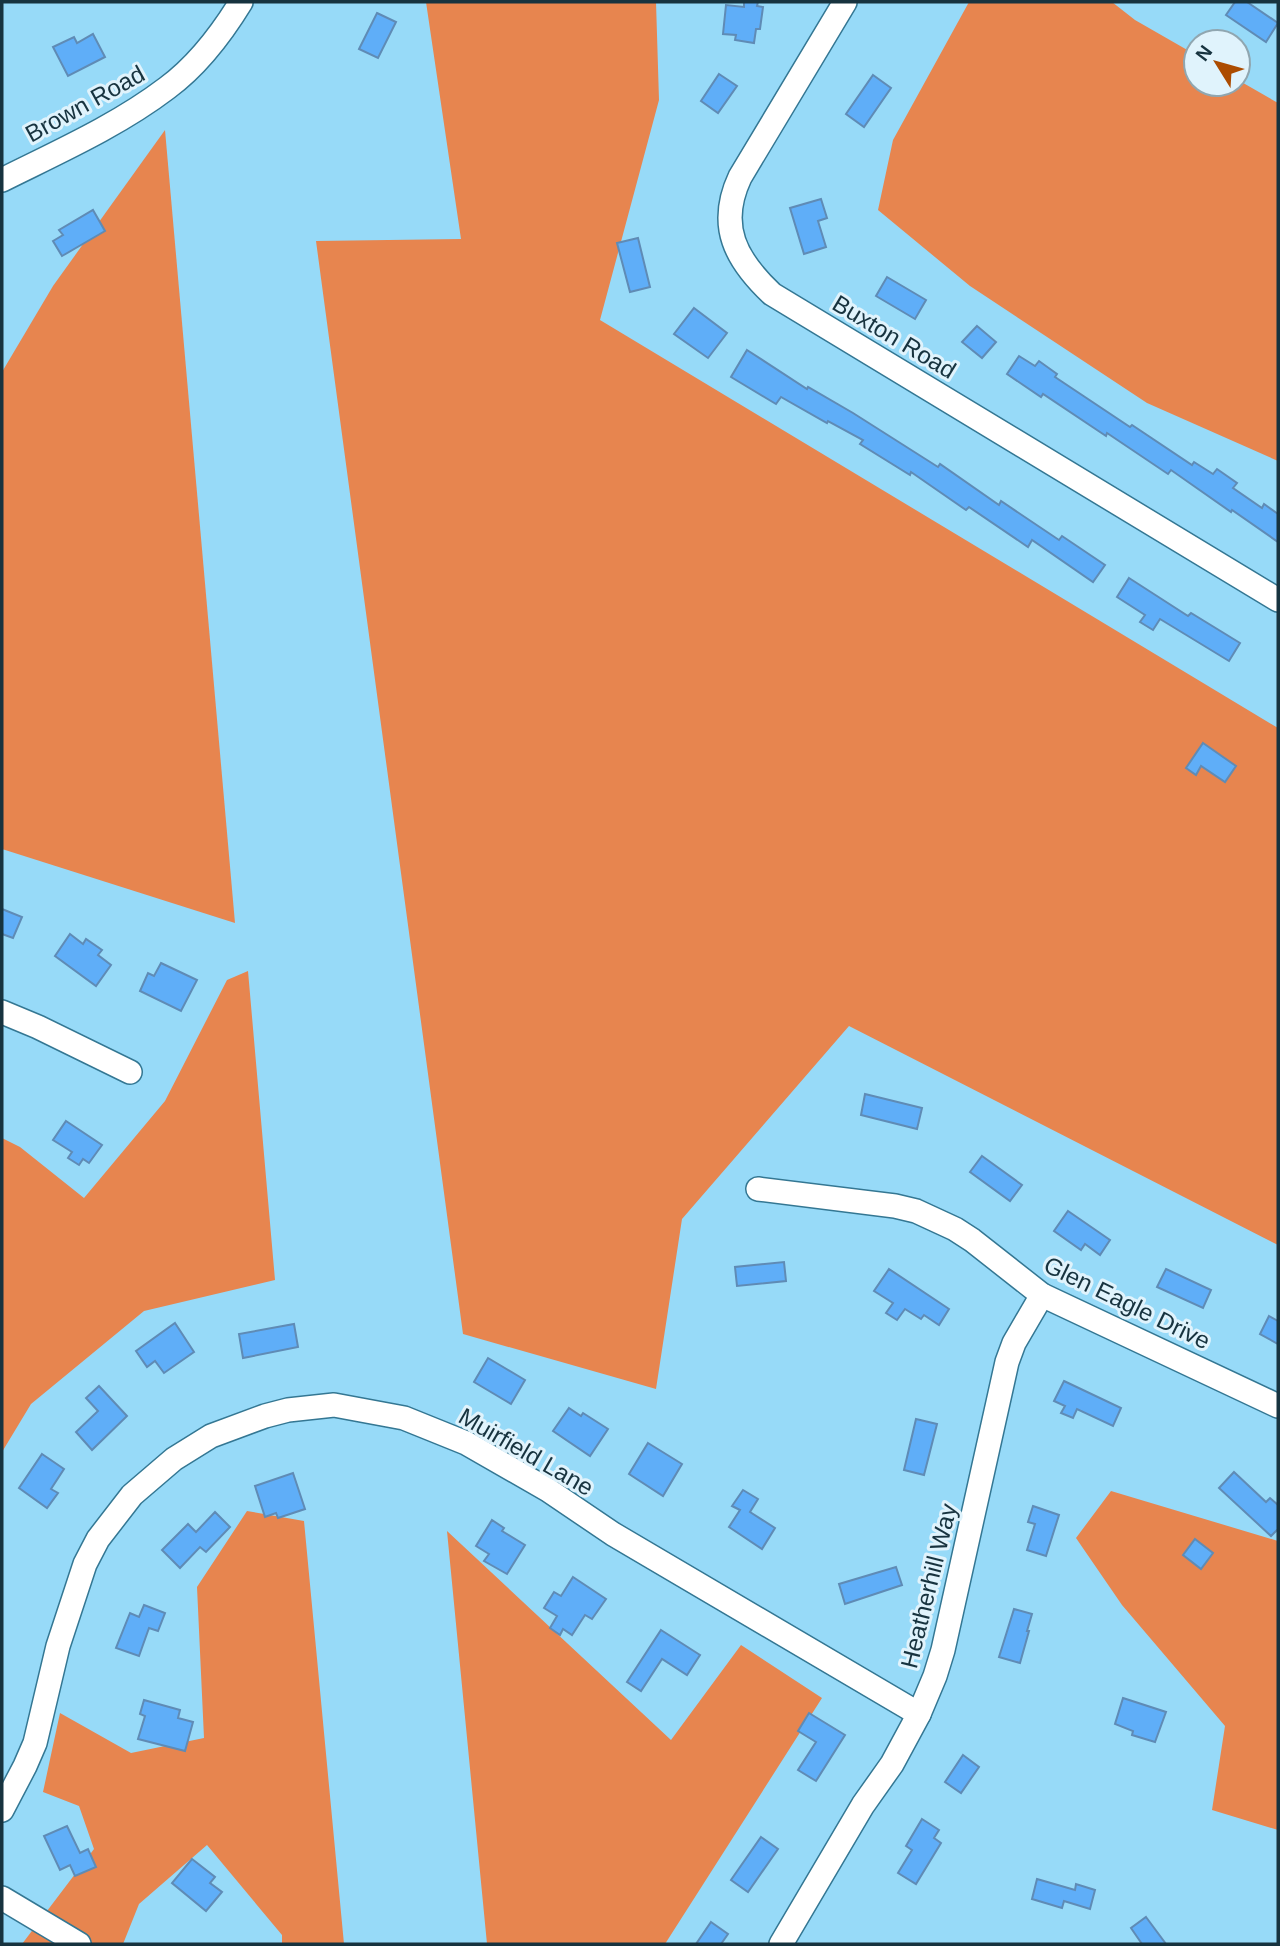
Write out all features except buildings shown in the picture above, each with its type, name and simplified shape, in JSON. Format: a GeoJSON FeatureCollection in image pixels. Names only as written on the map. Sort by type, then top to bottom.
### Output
{"type":"FeatureCollection","features":[{"type":"Feature","properties":{"kind":"street","name":"Brown Road"},"geometry":{"type":"LineString","coordinates":[[2,180],[137,109],[170,86],[210,46],[241,2]]}},
{"type":"Feature","properties":{"kind":"street","name":"Buxton Road"},"geometry":{"type":"LineString","coordinates":[[845,2],[732,194],[729,212],[731,234],[746,267],[772,294],[1278,600]]}},
{"type":"Feature","properties":{"kind":"street"},"geometry":{"type":"LineString","coordinates":[[2,1012],[131,1072]]}},
{"type":"Feature","properties":{"kind":"street","name":"Glen Eagle Drive"},"geometry":{"type":"LineString","coordinates":[[758,1189],[916,1211],[972,1240],[1042,1294],[1278,1406]]}},
{"type":"Feature","properties":{"kind":"street","name":"Heatherhill Way"},"geometry":{"type":"LineString","coordinates":[[781,1944],[863,1805],[892,1763],[919,1714],[935,1676],[1007,1362],[1014,1342],[1042,1294]]}},
{"type":"Feature","properties":{"kind":"street","name":"Muirfield Lane"},"geometry":{"type":"LineString","coordinates":[[2,1810],[35,1743],[58,1646],[85,1564],[98,1539],[132,1495],[174,1459],[211,1436],[288,1410],[334,1405],[404,1418],[466,1443],[548,1490],[613,1534],[919,1714]]}},
{"type":"Feature","properties":{"kind":"street"},"geometry":{"type":"LineString","coordinates":[[2,1898],[79,1944]]}},
{"type":"Feature","properties":{"kind":"shaded area"},"geometry":{"type":"Polygon","coordinates":[[[426,2],[656,2],[659,100],[600,320],[1278,728],[1278,1245],[849,1026],[682,1219],[656,1389],[463,1334],[316,241],[461,239],[426,2]]]}},
{"type":"Feature","properties":{"kind":"shaded area"},"geometry":{"type":"Polygon","coordinates":[[[969,2],[1112,2],[1135,20],[1182,47],[1182,98],[1252,98],[1252,88],[1278,103],[1278,461],[1147,403],[970,286],[878,210],[893,140],[969,2]]]}},
{"type":"Feature","properties":{"kind":"shaded area"},"geometry":{"type":"Polygon","coordinates":[[[165,130],[235,923],[2,849],[2,372],[53,286],[165,130]]]}},
{"type":"Feature","properties":{"kind":"shaded area"},"geometry":{"type":"Polygon","coordinates":[[[248,971],[275,1280],[144,1311],[31,1404],[2,1452],[2,1138],[20,1147],[84,1198],[165,1101],[227,980],[248,971]]]}},
{"type":"Feature","properties":{"kind":"shaded area"},"geometry":{"type":"Polygon","coordinates":[[[1111,1491],[1278,1541],[1278,1830],[1212,1810],[1225,1726],[1122,1605],[1076,1538],[1111,1491]]]}},
{"type":"Feature","properties":{"kind":"shaded area"},"geometry":{"type":"Polygon","coordinates":[[[247,1511],[304,1521],[344,1944],[282,1944],[282,1935],[207,1845],[139,1904],[123,1944],[22,1944],[94,1849],[79,1806],[43,1792],[60,1713],[131,1753],[204,1738],[197,1587],[247,1511]]]}},
{"type":"Feature","properties":{"kind":"shaded area"},"geometry":{"type":"Polygon","coordinates":[[[447,1531],[671,1740],[741,1645],[822,1698],[665,1944],[487,1944],[447,1531]]]}}]}
